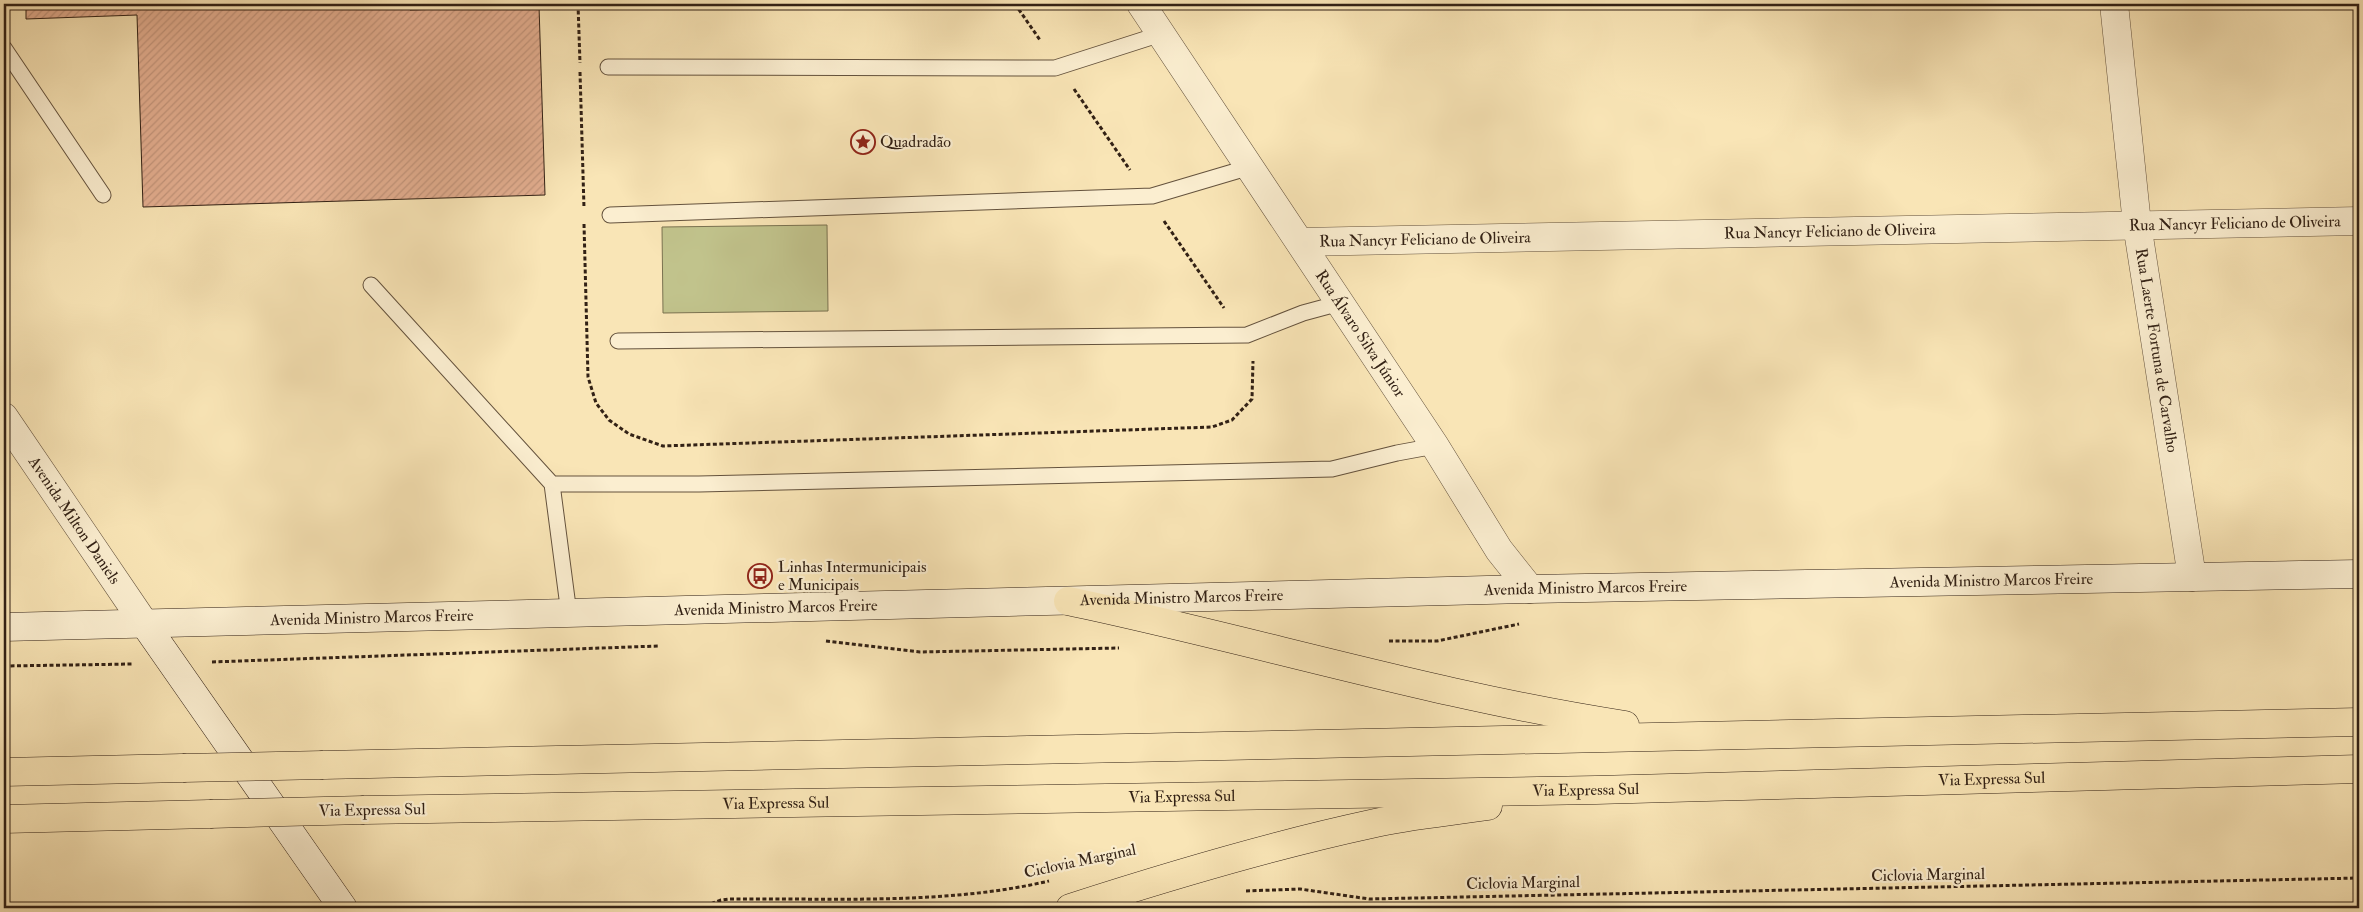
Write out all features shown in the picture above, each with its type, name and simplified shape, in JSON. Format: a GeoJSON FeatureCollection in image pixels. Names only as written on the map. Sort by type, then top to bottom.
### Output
{"type":"FeatureCollection","features":[{"type":"Feature","properties":{"kind":"highway"},"geometry":{"type":"LineString","coordinates":[[1068,601],[1214,633],[1342,666],[1544,712],[1698,736]]}},
{"type":"Feature","properties":{"kind":"highway"},"geometry":{"type":"LineString","coordinates":[[4,772],[2359,722]]}},
{"type":"Feature","properties":{"kind":"highway","name":"Via Expressa Sul"},"geometry":{"type":"LineString","coordinates":[[4,819],[364,810],[1596,790],[2359,769]]}},
{"type":"Feature","properties":{"kind":"highway"},"geometry":{"type":"LineString","coordinates":[[1070,908],[1176,873],[1373,823],[1596,790]]}},
{"type":"Feature","properties":{"kind":"street","name":"Rua Álvaro Silva Júnior"},"geometry":{"type":"LineString","coordinates":[[1142,4],[1436,446],[1499,550],[1530,589]]}},
{"type":"Feature","properties":{"kind":"street","name":"Rua Laerte Fortuna de Carvalho"},"geometry":{"type":"LineString","coordinates":[[2114,4],[2138,224],[2192,577]]}},
{"type":"Feature","properties":{"kind":"street","name":"Rua Nancyr Feliciano de Oliveira"},"geometry":{"type":"LineString","coordinates":[[1300,242],[2359,221]]}},
{"type":"Feature","properties":{"kind":"street","name":"Avenida Milton Daniels"},"geometry":{"type":"LineString","coordinates":[[4,417],[144,623],[343,908]]}},
{"type":"Feature","properties":{"kind":"street","name":"Avenida Ministro Marcos Freire"},"geometry":{"type":"LineString","coordinates":[[4,627],[1530,589],[2359,574]]}},
{"type":"Feature","properties":{"kind":"lane"},"geometry":{"type":"LineString","coordinates":[[608,67],[1059,67],[1161,34]]}},
{"type":"Feature","properties":{"kind":"lane"},"geometry":{"type":"LineString","coordinates":[[4,48],[103,195]]}},
{"type":"Feature","properties":{"kind":"lane"},"geometry":{"type":"LineString","coordinates":[[610,215],[1147,196],[1250,168]]}},
{"type":"Feature","properties":{"kind":"lane"},"geometry":{"type":"LineString","coordinates":[[371,285],[552,484],[568,614]]}},
{"type":"Feature","properties":{"kind":"lane"},"geometry":{"type":"LineString","coordinates":[[618,341],[1242,335],[1340,303]]}},
{"type":"Feature","properties":{"kind":"lane"},"geometry":{"type":"LineString","coordinates":[[552,484],[699,484],[1332,469],[1397,453],[1436,446]]}},
{"type":"Feature","properties":{"kind":"path"},"geometry":{"type":"LineString","coordinates":[[578,4],[584,210]]}},
{"type":"Feature","properties":{"kind":"path"},"geometry":{"type":"LineString","coordinates":[[584,220],[588,377],[596,403],[609,420],[629,434],[663,446],[1212,427],[1232,420],[1252,399],[1254,378],[1252,354],[1242,335],[1015,4]]}},
{"type":"Feature","properties":{"kind":"path","name":"Ciclovia Marginal"},"geometry":{"type":"LineString","coordinates":[[1245,891],[1300,889],[1369,899],[2359,878]]}},
{"type":"Feature","properties":{"kind":"path","name":"Ciclovia Marginal"},"geometry":{"type":"LineString","coordinates":[[699,908],[730,899],[912,898],[1054,880]]}},
{"type":"Feature","properties":{"kind":"green space"},"geometry":{"type":"Polygon","coordinates":[[[827,225],[828,311],[663,313],[662,227],[827,225]]]}},
{"type":"Feature","properties":{"kind":"building"},"geometry":{"type":"Polygon","coordinates":[[[26,4],[410,4],[410,10],[539,6],[545,195],[143,207],[137,15],[26,19],[26,4]]]}},
{"type":"Feature","properties":{"kind":"place","name":"Quadradão"},"geometry":{"type":"Point","coordinates":[863,142]}},
{"type":"Feature","properties":{"kind":"place","name":"Linhas Intermunicipais e Municipais"},"geometry":{"type":"Point","coordinates":[760,576]}}]}
